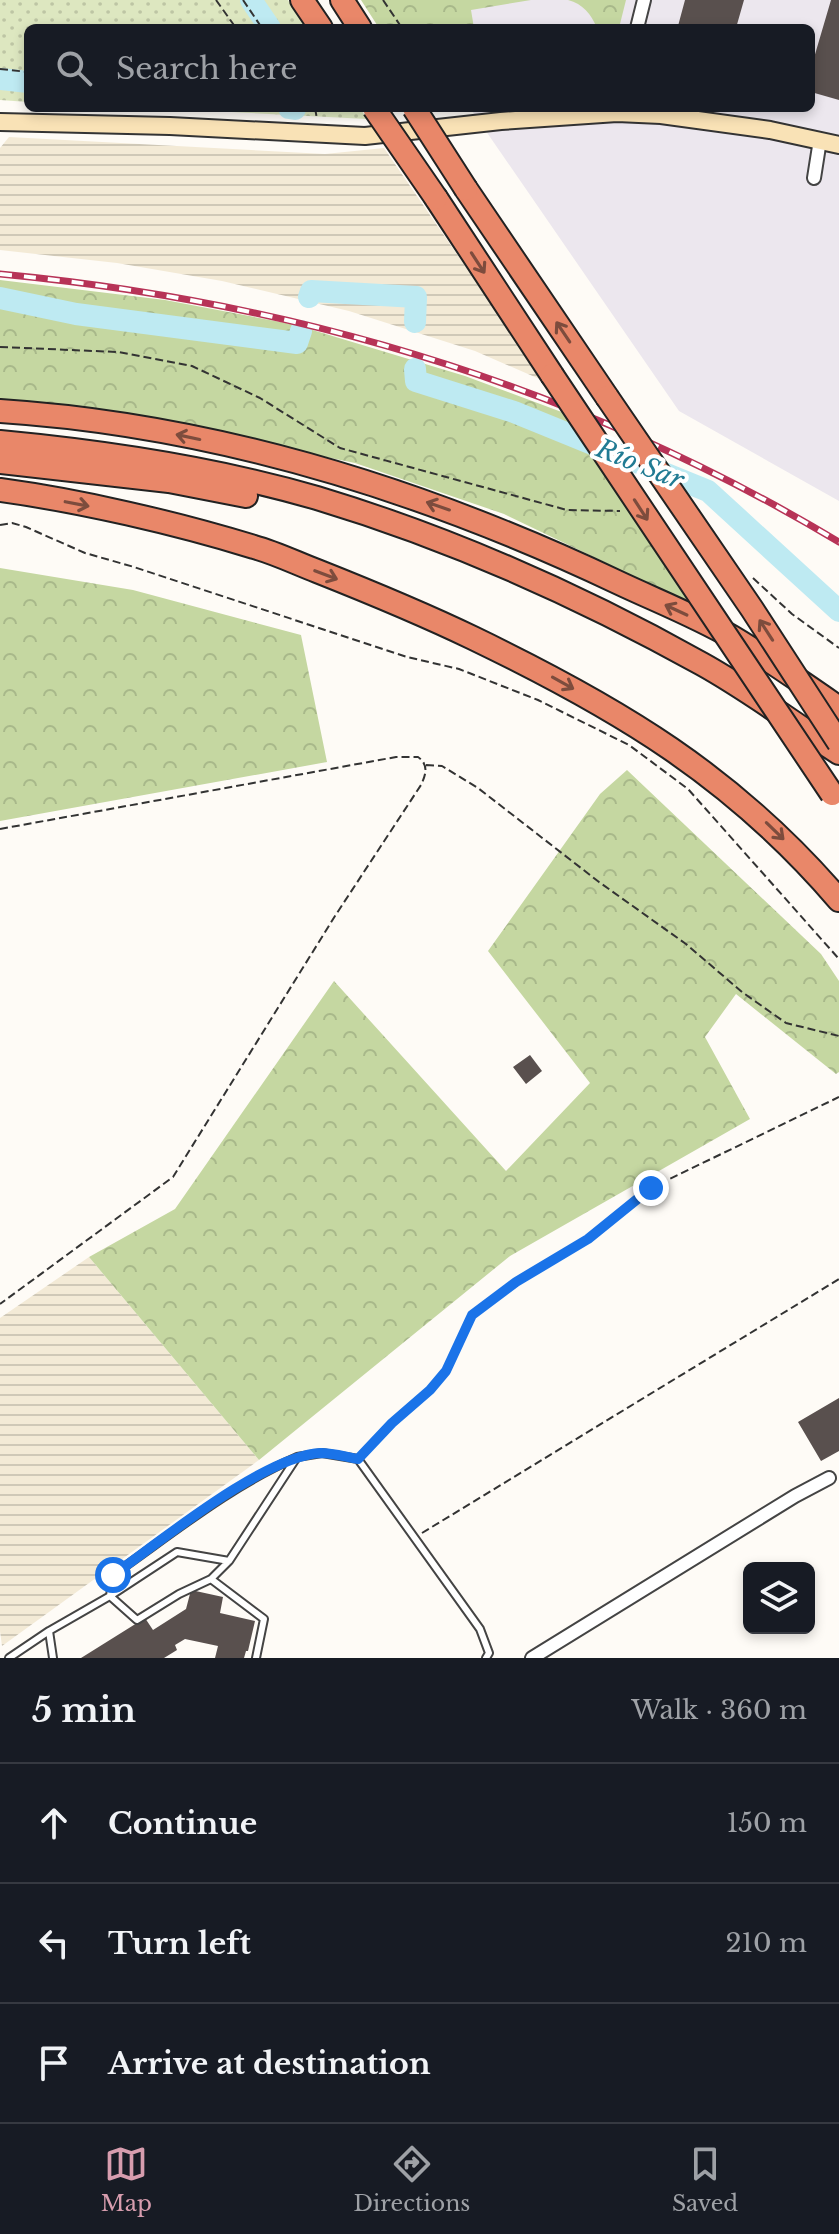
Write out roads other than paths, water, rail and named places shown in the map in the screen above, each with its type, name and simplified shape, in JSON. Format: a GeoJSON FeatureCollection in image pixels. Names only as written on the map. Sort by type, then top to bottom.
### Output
{"type":"FeatureCollection","features":[{"type":"Feature","properties":{"kind":"highway"},"geometry":{"type":"LineString","coordinates":[[302,0],[318,24]]}},
{"type":"Feature","properties":{"kind":"highway"},"geometry":{"type":"LineString","coordinates":[[342,0],[357,24]]}},
{"type":"Feature","properties":{"kind":"highway"},"geometry":{"type":"LineString","coordinates":[[377,112],[835,800]]}},
{"type":"Feature","properties":{"kind":"highway"},"geometry":{"type":"LineString","coordinates":[[417,112],[839,743]]}},
{"type":"Feature","properties":{"kind":"highway"},"geometry":{"type":"LineString","coordinates":[[0,411],[89,420],[258,451],[449,509],[558,554],[730,636],[839,708]]}},
{"type":"Feature","properties":{"kind":"highway"},"geometry":{"type":"LineString","coordinates":[[0,442],[66,448],[185,467],[315,498],[476,553],[612,617],[704,665],[839,753]]}},
{"type":"Feature","properties":{"kind":"highway"},"geometry":{"type":"LineString","coordinates":[[0,462],[169,481],[284,503],[520,575]]}},
{"type":"Feature","properties":{"kind":"highway"},"geometry":{"type":"LineString","coordinates":[[0,490],[122,513],[256,547],[406,606],[537,669],[627,718],[702,770],[751,808],[804,859],[839,900]]}},
{"type":"Feature","properties":{"kind":"street"},"geometry":{"type":"LineString","coordinates":[[638,24],[644,0]]}},
{"type":"Feature","properties":{"kind":"street"},"geometry":{"type":"LineString","coordinates":[[0,122],[170,126],[365,136],[595,112]]}},
{"type":"Feature","properties":{"kind":"street"},"geometry":{"type":"LineString","coordinates":[[635,112],[839,145]]}},
{"type":"Feature","properties":{"kind":"street"},"geometry":{"type":"LineString","coordinates":[[814,178],[820,140]]}},
{"type":"Feature","properties":{"kind":"street"},"geometry":{"type":"LineString","coordinates":[[532,1658],[829,1478]]}},
{"type":"Feature","properties":{"kind":"lane"},"geometry":{"type":"LineString","coordinates":[[110,1596],[113,1575],[234,1490],[297,1457],[322,1453],[358,1459],[480,1629],[489,1653],[486,1658]]}},
{"type":"Feature","properties":{"kind":"lane"},"geometry":{"type":"LineString","coordinates":[[110,1596],[137,1620],[211,1579],[229,1561],[297,1457]]}},
{"type":"Feature","properties":{"kind":"lane"},"geometry":{"type":"LineString","coordinates":[[9,1658],[177,1552],[229,1561]]}},
{"type":"Feature","properties":{"kind":"lane"},"geometry":{"type":"LineString","coordinates":[[211,1579],[264,1619],[256,1658]]}},
{"type":"Feature","properties":{"kind":"lane"},"geometry":{"type":"LineString","coordinates":[[49,1631],[53,1658]]}},
{"type":"Feature","properties":{"kind":"waterway"},"geometry":{"type":"LineString","coordinates":[[251,0],[267,24]]}},
{"type":"Feature","properties":{"kind":"waterway"},"geometry":{"type":"LineString","coordinates":[[0,79],[24,82]]}},
{"type":"Feature","properties":{"kind":"waterway","name":"Río Sar"},"geometry":{"type":"LineString","coordinates":[[309,297],[311,291],[416,297],[415,322]]}},
{"type":"Feature","properties":{"kind":"waterway","name":"Río Sar"},"geometry":{"type":"LineString","coordinates":[[0,298],[76,314],[297,343],[301,331]]}},
{"type":"Feature","properties":{"kind":"waterway","name":"Río Sar"},"geometry":{"type":"LineString","coordinates":[[415,369],[416,381],[514,412],[708,491],[839,611]]}},
{"type":"Feature","properties":{"kind":"railway"},"geometry":{"type":"LineString","coordinates":[[0,274],[111,287],[221,306],[329,330],[434,360],[539,396],[641,439],[741,487],[839,542]]}}]}
